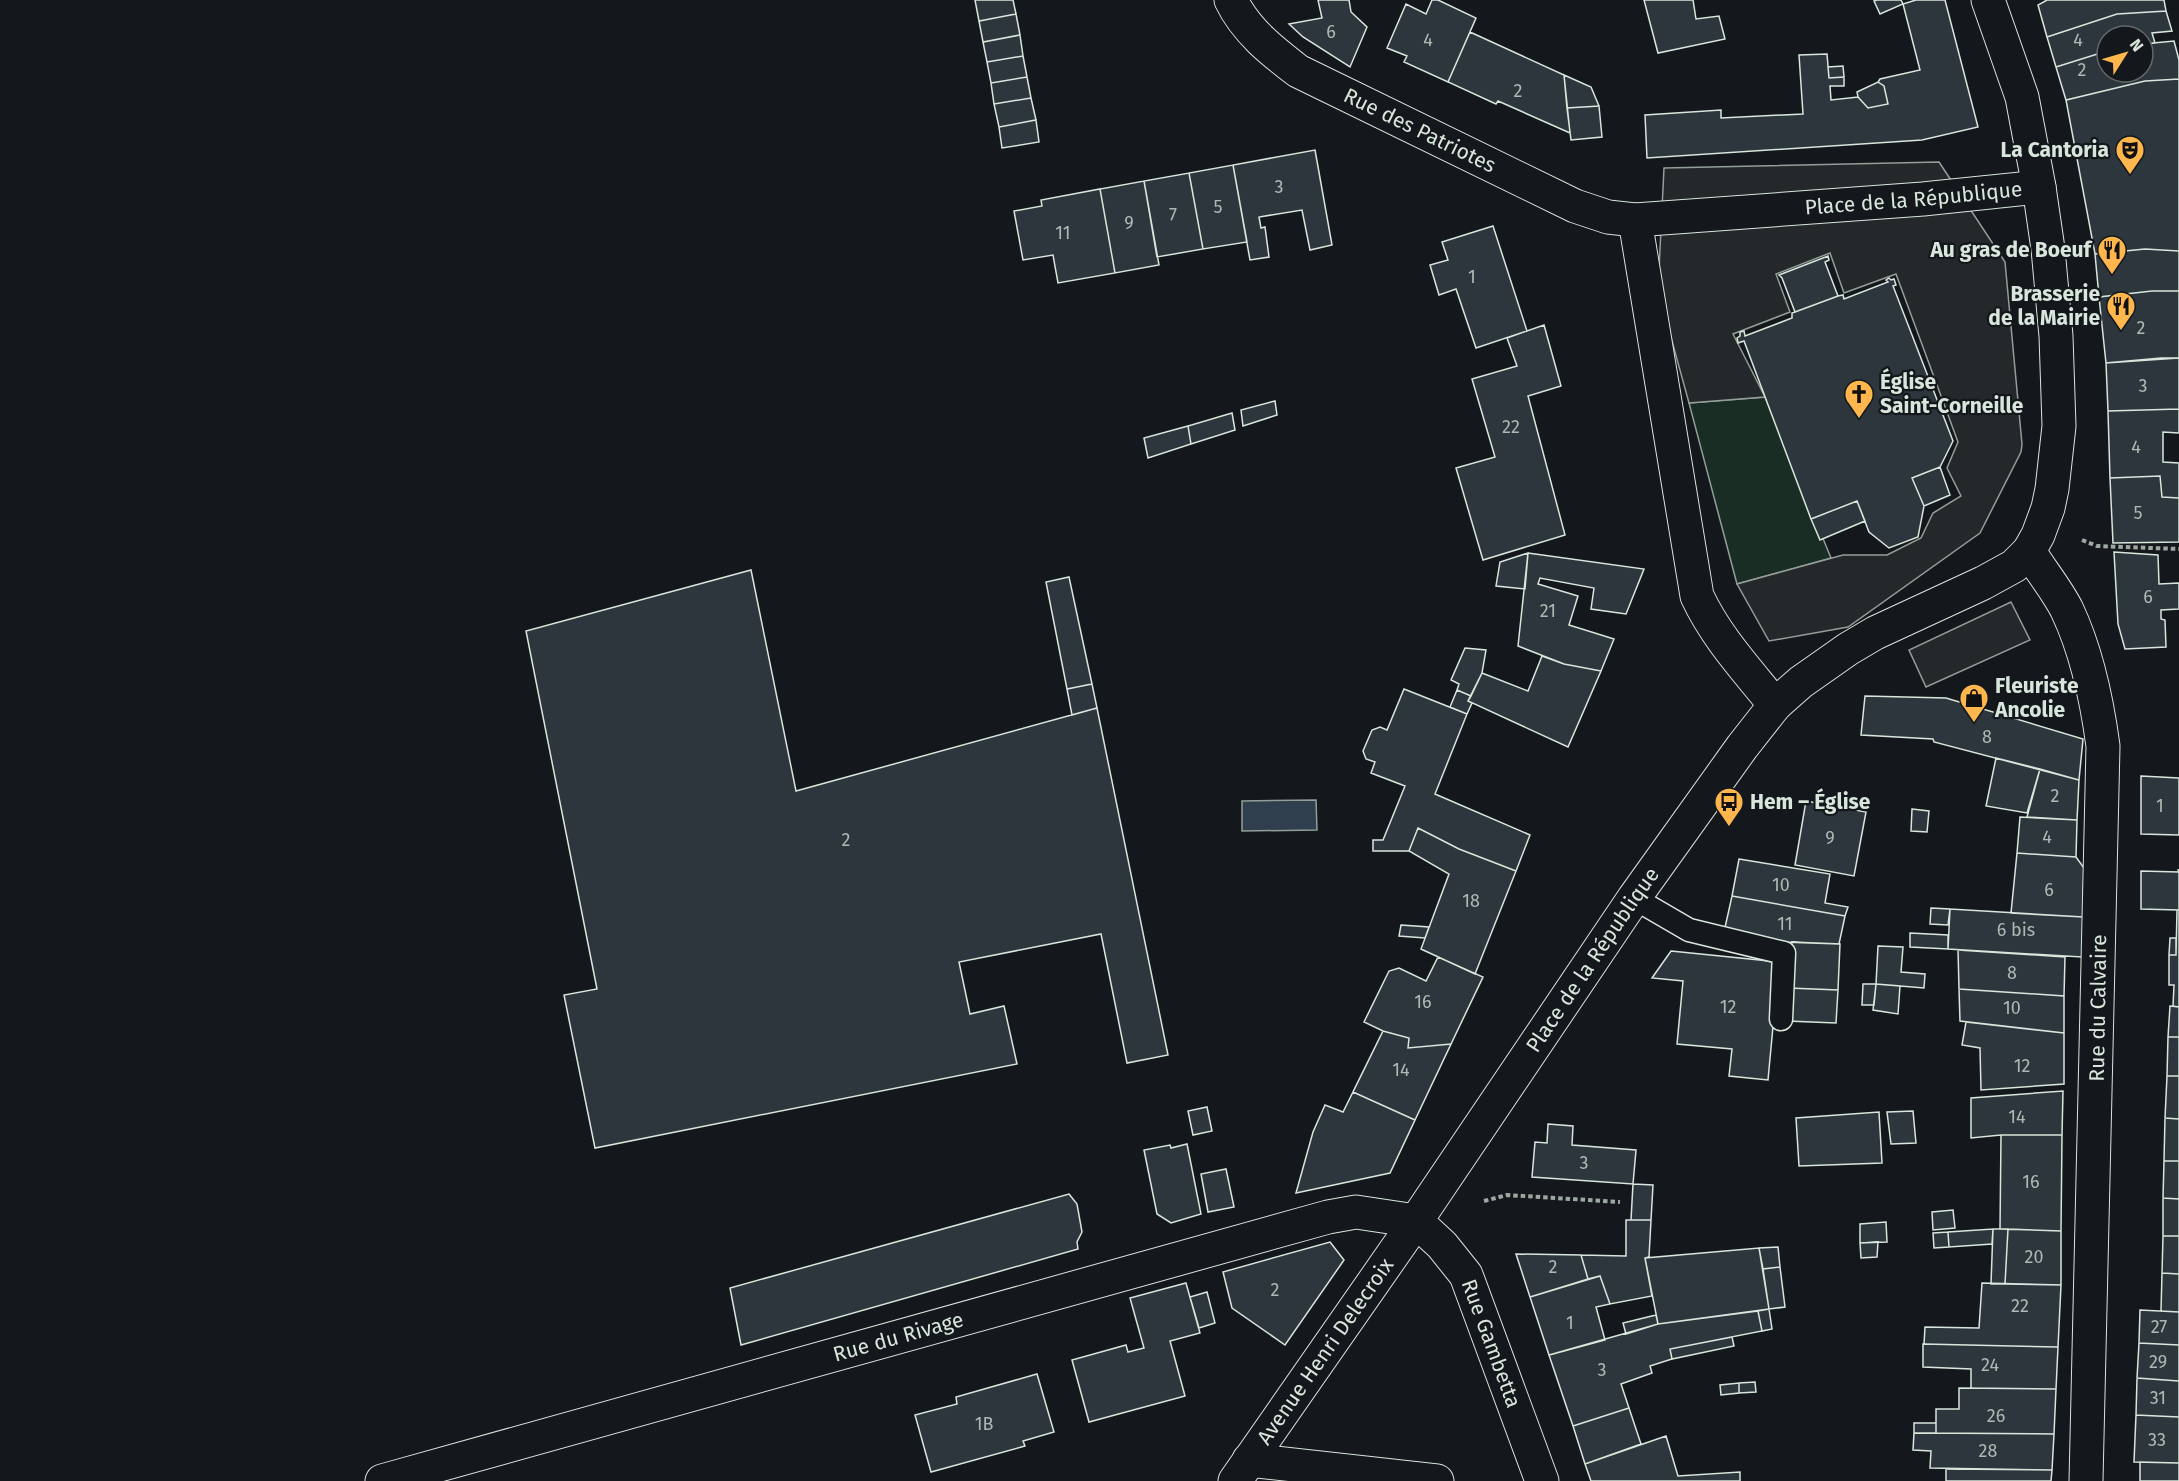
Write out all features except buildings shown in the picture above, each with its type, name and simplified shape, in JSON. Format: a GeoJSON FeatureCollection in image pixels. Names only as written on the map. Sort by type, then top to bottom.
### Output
{"type":"FeatureCollection","features":[{"type":"Feature","properties":{"kind":"street","name":"Rue des Patriotes"},"geometry":{"type":"LineString","coordinates":[[1231,0],[1237,12],[1265,46],[1298,71],[1575,206],[1608,217],[1635,220]]}},
{"type":"Feature","properties":{"kind":"street"},"geometry":{"type":"LineString","coordinates":[[1988,0],[2022,97],[2039,187]]}},
{"type":"Feature","properties":{"kind":"street","name":"Place de la République"},"geometry":{"type":"LineString","coordinates":[[1416,1221],[1634,898],[1742,747],[1775,705],[1825,663],[1875,633],[2014,566],[2036,537],[2053,479],[2059,426],[2059,396],[2049,260],[2039,187],[1923,199],[1635,220]]}},
{"type":"Feature","properties":{"kind":"street"},"geometry":{"type":"LineString","coordinates":[[1635,220],[1697,596],[1708,619],[1725,643],[1775,705]]}},
{"type":"Feature","properties":{"kind":"street","name":"Rue du Calvaire"},"geometry":{"type":"LineString","coordinates":[[2036,537],[2075,628],[2098,709],[2103,746],[2086,1481]]}},
{"type":"Feature","properties":{"kind":"street","name":"Rue du Rivage"},"geometry":{"type":"LineString","coordinates":[[382,1481],[1328,1217],[1356,1212],[1416,1221]]}},
{"type":"Feature","properties":{"kind":"street","name":"Avenue Henri Delecroix"},"geometry":{"type":"LineString","coordinates":[[1242,1470],[1416,1221]]}},
{"type":"Feature","properties":{"kind":"street","name":"Rue Gambetta"},"geometry":{"type":"LineString","coordinates":[[1416,1221],[1442,1245],[1466,1275],[1542,1481]]}},
{"type":"Feature","properties":{"kind":"street"},"geometry":{"type":"LineString","coordinates":[[1242,1470],[1437,1481]]}},
{"type":"Feature","properties":{"kind":"lane"},"geometry":{"type":"LineString","coordinates":[[1634,898],[1689,930],[1784,952],[1780,1019]]}},
{"type":"Feature","properties":{"kind":"path"},"geometry":{"type":"LineString","coordinates":[[2036,537],[2097,546],[2179,549]]}},
{"type":"Feature","properties":{"kind":"path"},"geometry":{"type":"LineString","coordinates":[[1484,1201],[1507,1195],[1620,1202]]}},
{"type":"Feature","properties":{"kind":"green space"},"geometry":{"type":"Polygon","coordinates":[[[1765,397],[1831,558],[1737,584],[1689,403],[1765,397]]]}},
{"type":"Feature","properties":{"kind":"shaded area"},"geometry":{"type":"Polygon","coordinates":[[[1939,162],[2005,262],[2021,452],[1980,533],[1848,627],[1769,641],[1737,584],[1843,555],[1887,555],[1921,538],[1933,513],[1961,496],[1947,468],[1958,442],[1896,274],[1844,293],[1830,253],[1776,274],[1790,312],[1733,334],[1765,397],[1689,403],[1658,290],[1664,168],[1939,162]]]}},
{"type":"Feature","properties":{"kind":"shaded area"},"geometry":{"type":"Polygon","coordinates":[[[2011,602],[2030,640],[1926,687],[1909,650],[2011,602]]]}},
{"type":"Feature","properties":{"kind":"water"},"geometry":{"type":"Polygon","coordinates":[[[1316,800],[1317,830],[1242,831],[1242,801],[1316,800]]]}},
{"type":"Feature","properties":{"kind":"place","name":"La Cantoria"},"geometry":{"type":"Point","coordinates":[2130,176]}},
{"type":"Feature","properties":{"kind":"place","name":"Au gras de Boeuf"},"geometry":{"type":"Point","coordinates":[2112,276]}},
{"type":"Feature","properties":{"kind":"place","name":"Brasserie de la Mairie"},"geometry":{"type":"Point","coordinates":[2121,332]}},
{"type":"Feature","properties":{"kind":"place","name":"Église Saint-Corneille"},"geometry":{"type":"Point","coordinates":[1859,420]}},
{"type":"Feature","properties":{"kind":"place","name":"Fleuriste Ancolie"},"geometry":{"type":"Point","coordinates":[1974,724]}},
{"type":"Feature","properties":{"kind":"place","name":"Hem – Église"},"geometry":{"type":"Point","coordinates":[1729,828]}}]}
